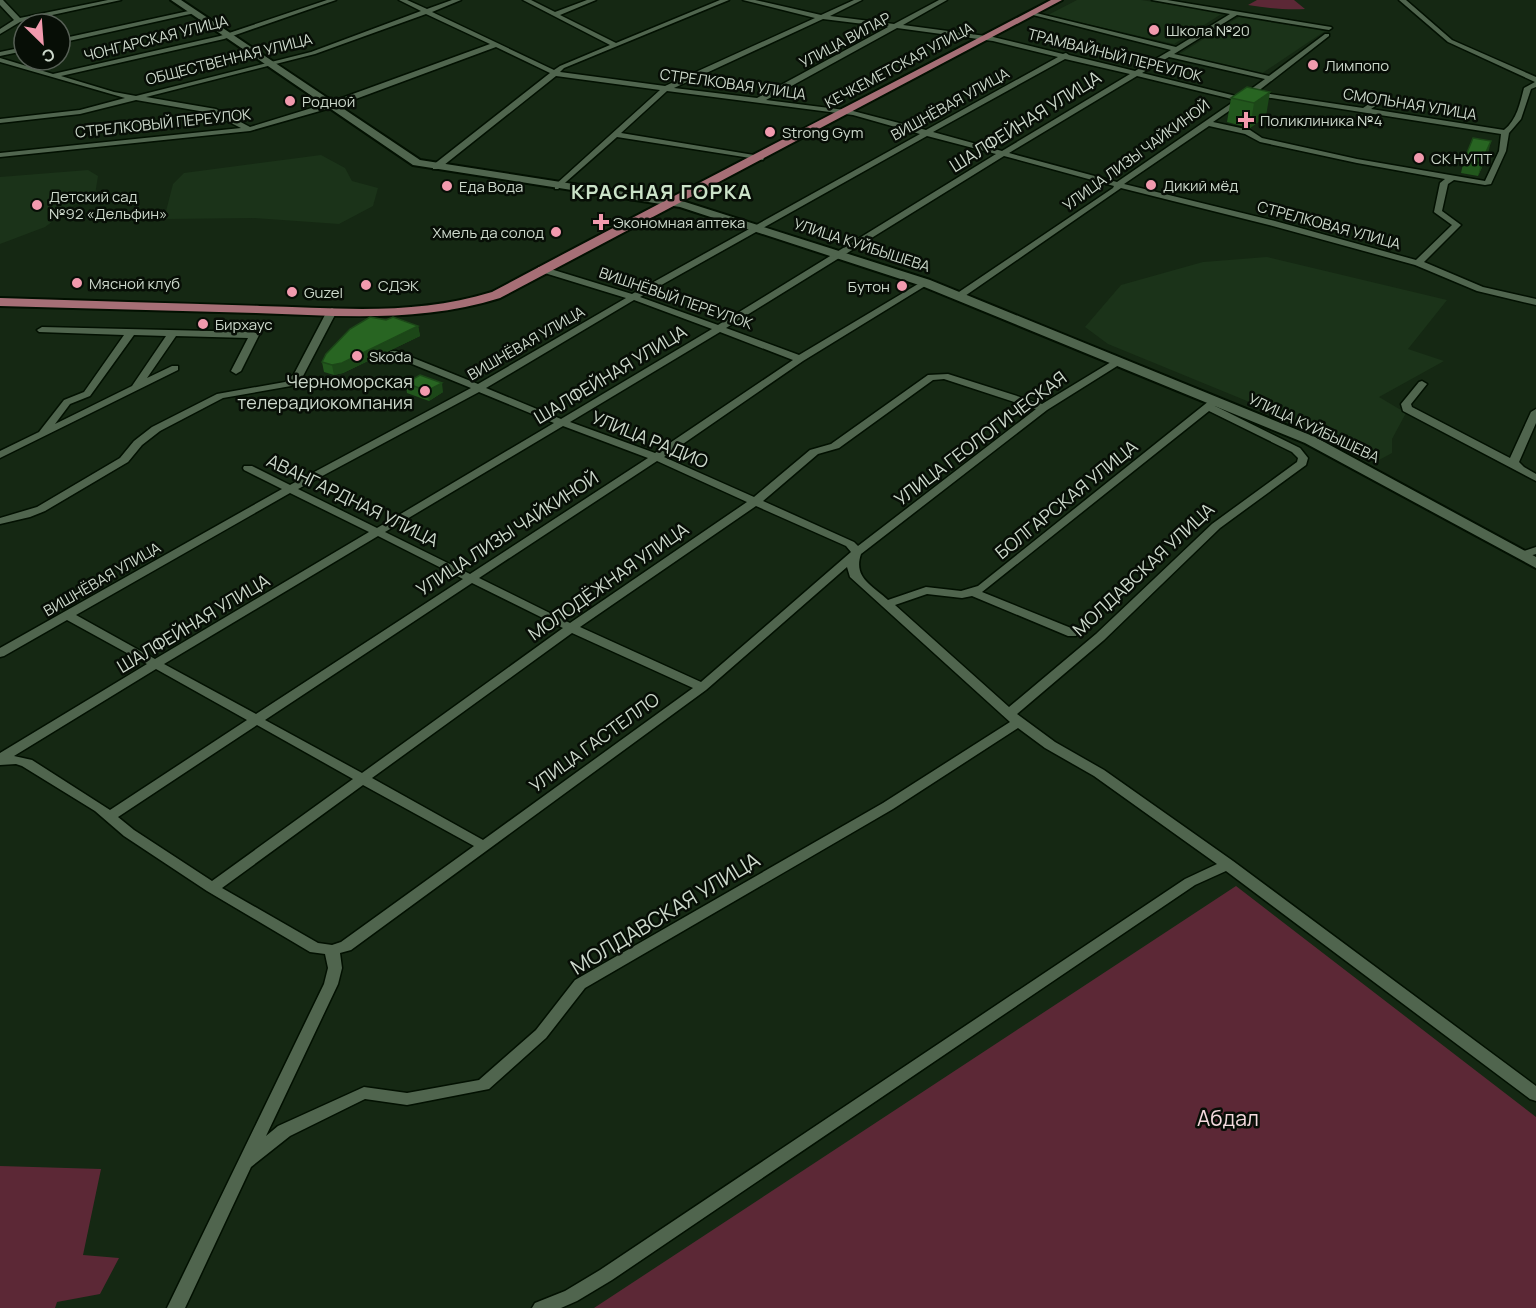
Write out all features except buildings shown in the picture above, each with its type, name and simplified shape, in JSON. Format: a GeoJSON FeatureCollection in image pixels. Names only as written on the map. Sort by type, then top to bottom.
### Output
{"type":"FeatureCollection","features":[{"type":"Feature","properties":{"kind":"main road","name":"УЛИЦА КУЙБЫШЕВА"},"geometry":{"type":"LineString","coordinates":[[177,0],[268,64],[417,163],[558,187],[669,202],[841,254],[926,283],[1119,361],[1211,403],[1310,440],[1536,563]]}},
{"type":"Feature","properties":{"kind":"main road","name":"КЕЧКЕМЕТСКАЯ УЛИЦА"},"geometry":{"type":"LineString","coordinates":[[0,302],[410,312],[454,306],[495,295],[1058,0]]}},
{"type":"Feature","properties":{"kind":"street"},"geometry":{"type":"LineString","coordinates":[[58,12],[118,0]]}},
{"type":"Feature","properties":{"kind":"street","name":"ЧОНГАРСКАЯ УЛИЦА"},"geometry":{"type":"LineString","coordinates":[[52,76],[228,35],[333,0]]}},
{"type":"Feature","properties":{"kind":"street","name":"СТРЕЛКОВАЯ УЛИЦА"},"geometry":{"type":"LineString","coordinates":[[402,0],[553,72],[758,102],[846,111],[1118,185],[1272,222],[1418,263],[1480,289],[1536,302]]}},
{"type":"Feature","properties":{"kind":"street","name":"ОБЩЕСТВЕННАЯ УЛИЦА"},"geometry":{"type":"LineString","coordinates":[[0,121],[80,112],[313,53],[458,0]]}},
{"type":"Feature","properties":{"kind":"street"},"geometry":{"type":"LineString","coordinates":[[526,0],[615,45]]}},
{"type":"Feature","properties":{"kind":"street"},"geometry":{"type":"LineString","coordinates":[[556,14],[593,0]]}},
{"type":"Feature","properties":{"kind":"street"},"geometry":{"type":"LineString","coordinates":[[436,167],[553,72],[726,0]]}},
{"type":"Feature","properties":{"kind":"street","name":"ТРАМВАЙНЫЙ ПЕРЕУЛОК"},"geometry":{"type":"LineString","coordinates":[[746,0],[823,16],[983,38],[1066,55],[1239,99]]}},
{"type":"Feature","properties":{"kind":"street"},"geometry":{"type":"LineString","coordinates":[[558,187],[665,89],[859,0]]}},
{"type":"Feature","properties":{"kind":"street","name":"УЛИЦА ВИЛАР"},"geometry":{"type":"LineString","coordinates":[[758,102],[901,26],[944,0]]}},
{"type":"Feature","properties":{"kind":"street"},"geometry":{"type":"LineString","coordinates":[[1155,0],[1235,14]]}},
{"type":"Feature","properties":{"kind":"street"},"geometry":{"type":"LineString","coordinates":[[1206,123],[1247,132],[1260,140],[1452,178],[1488,182],[1506,138],[1505,132],[1511,129],[1518,117],[1528,88],[1536,82],[1450,41],[1402,0]]}},
{"type":"Feature","properties":{"kind":"street"},"geometry":{"type":"LineString","coordinates":[[0,1],[12,14]]}},
{"type":"Feature","properties":{"kind":"street"},"geometry":{"type":"LineString","coordinates":[[72,38],[193,12]]}},
{"type":"Feature","properties":{"kind":"street"},"geometry":{"type":"LineString","coordinates":[[1032,14],[1176,49]]}},
{"type":"Feature","properties":{"kind":"street","name":"УЛИЦА ЛИЗЫ ЧАЙКИНОЙ"},"geometry":{"type":"LineString","coordinates":[[959,296],[1117,189],[1118,185],[1239,99],[1251,93],[1328,32],[1235,14]]}},
{"type":"Feature","properties":{"kind":"street","name":"ШАЛФЕЙНАЯ УЛИЦА"},"geometry":{"type":"LineString","coordinates":[[0,760],[157,663],[719,329],[1134,73],[1235,14]]}},
{"type":"Feature","properties":{"kind":"street","name":"СТРЕЛКОВЫЙ ПЕРЕУЛОК"},"geometry":{"type":"LineString","coordinates":[[0,155],[250,129],[331,105],[495,45]]}},
{"type":"Feature","properties":{"kind":"street"},"geometry":{"type":"LineString","coordinates":[[1167,54],[1270,78]]}},
{"type":"Feature","properties":{"kind":"street","name":"ВИШНЁВАЯ УЛИЦА"},"geometry":{"type":"LineString","coordinates":[[0,653],[290,489],[479,388],[633,297],[1066,55]]}},
{"type":"Feature","properties":{"kind":"street"},"geometry":{"type":"LineString","coordinates":[[0,60],[113,94],[213,111],[250,129]]}},
{"type":"Feature","properties":{"kind":"street","name":"СМОЛЬНАЯ УЛИЦА"},"geometry":{"type":"LineString","coordinates":[[1251,93],[1505,132]]}},
{"type":"Feature","properties":{"kind":"street"},"geometry":{"type":"LineString","coordinates":[[1365,110],[1384,96]]}},
{"type":"Feature","properties":{"kind":"street"},"geometry":{"type":"LineString","coordinates":[[617,135],[760,158]]}},
{"type":"Feature","properties":{"kind":"street"},"geometry":{"type":"LineString","coordinates":[[1418,263],[1457,225],[1438,212],[1444,183],[1452,178]]}},
{"type":"Feature","properties":{"kind":"street","name":"ВИШНЁВЫЙ ПЕРЕУЛОК"},"geometry":{"type":"LineString","coordinates":[[541,269],[633,297],[800,359]]}},
{"type":"Feature","properties":{"kind":"street","name":"УЛИЦА ЛИЗЫ ЧАЙКИНОЙ"},"geometry":{"type":"LineString","coordinates":[[110,816],[656,457],[800,359],[926,283]]}},
{"type":"Feature","properties":{"kind":"street"},"geometry":{"type":"LineString","coordinates":[[0,521],[26,516],[41,508],[124,460],[138,443],[156,429],[220,396],[288,384],[298,376],[332,311]]}},
{"type":"Feature","properties":{"kind":"street"},"geometry":{"type":"LineString","coordinates":[[42,330],[254,335],[236,371]]}},
{"type":"Feature","properties":{"kind":"street"},"geometry":{"type":"LineString","coordinates":[[42,434],[67,402],[87,394],[131,332]]}},
{"type":"Feature","properties":{"kind":"street"},"geometry":{"type":"LineString","coordinates":[[135,388],[172,333]]}},
{"type":"Feature","properties":{"kind":"street","name":"УЛИЦА РАДИО"},"geometry":{"type":"LineString","coordinates":[[393,353],[561,422],[656,457],[757,500],[860,549]]}},
{"type":"Feature","properties":{"kind":"street","name":"УЛИЦА ГЕОЛОГИЧЕСКАЯ"},"geometry":{"type":"LineString","coordinates":[[860,549],[1043,408],[1119,361]]}},
{"type":"Feature","properties":{"kind":"street"},"geometry":{"type":"LineString","coordinates":[[0,454],[175,368]]}},
{"type":"Feature","properties":{"kind":"street","name":"МОЛОДЁЖНАЯ УЛИЦА"},"geometry":{"type":"LineString","coordinates":[[212,888],[571,628],[757,500],[814,452],[835,446],[934,376],[945,376],[1043,408]]}},
{"type":"Feature","properties":{"kind":"street"},"geometry":{"type":"LineString","coordinates":[[1422,384],[1406,404],[1407,409],[1536,478]]}},
{"type":"Feature","properties":{"kind":"street","name":"БОЛГАРСКАЯ УЛИЦА"},"geometry":{"type":"LineString","coordinates":[[973,592],[982,588],[1211,403]]}},
{"type":"Feature","properties":{"kind":"street","name":"МОЛДАВСКАЯ УЛИЦА"},"geometry":{"type":"LineString","coordinates":[[244,1164],[284,1131],[364,1094],[407,1099],[483,1084],[541,1034],[580,984],[888,806],[1014,718],[1216,525],[1302,463],[1303,458],[1296,450],[1211,403]]}},
{"type":"Feature","properties":{"kind":"street"},"geometry":{"type":"LineString","coordinates":[[1517,467],[1536,412]]}},
{"type":"Feature","properties":{"kind":"street","name":"АВАНГАРДНАЯ УЛИЦА"},"geometry":{"type":"LineString","coordinates":[[248,468],[571,628],[702,687]]}},
{"type":"Feature","properties":{"kind":"street"},"geometry":{"type":"LineString","coordinates":[[860,549],[852,564],[854,575],[1014,718],[1228,864],[1536,1095]]}},
{"type":"Feature","properties":{"kind":"street","name":"УЛИЦА ГАСТЕЛЛО"},"geometry":{"type":"LineString","coordinates":[[332,950],[346,945],[702,687],[860,549]]}},
{"type":"Feature","properties":{"kind":"street"},"geometry":{"type":"LineString","coordinates":[[1522,555],[1536,550]]}},
{"type":"Feature","properties":{"kind":"street"},"geometry":{"type":"LineString","coordinates":[[887,604],[926,590],[950,595],[973,592],[1072,633]]}},
{"type":"Feature","properties":{"kind":"street"},"geometry":{"type":"LineString","coordinates":[[69,616],[257,718],[363,780],[482,845]]}},
{"type":"Feature","properties":{"kind":"street"},"geometry":{"type":"LineString","coordinates":[[0,760],[16,760],[27,764],[110,816],[129,833],[212,888],[315,948],[332,950],[335,968],[331,984],[176,1308]]}},
{"type":"Feature","properties":{"kind":"street"},"geometry":{"type":"LineString","coordinates":[[541,1308],[571,1296],[606,1275],[1190,882],[1228,864]]}},
{"type":"Feature","properties":{"kind":"shaded area","name":"Школа №20"},"geometry":{"type":"Polygon","coordinates":[[[1077,0],[1141,0],[1223,13],[1174,44],[1048,15],[1077,0]]]}},
{"type":"Feature","properties":{"kind":"shaded area"},"geometry":{"type":"Polygon","coordinates":[[[1239,17],[1325,31],[1261,74],[1178,55],[1239,17]]]}},
{"type":"Feature","properties":{"kind":"shaded area"},"geometry":{"type":"Polygon","coordinates":[[[321,155],[345,168],[352,181],[378,188],[373,206],[339,224],[254,218],[164,219],[173,184],[184,173],[321,155]]]}},
{"type":"Feature","properties":{"kind":"shaded area","name":"Детский сад №92 «Дельфин»"},"geometry":{"type":"Polygon","coordinates":[[[88,170],[98,176],[94,201],[77,203],[45,227],[0,244],[0,177],[88,170]]]}},
{"type":"Feature","properties":{"kind":"shaded area"},"geometry":{"type":"Polygon","coordinates":[[[1267,257],[1447,300],[1408,349],[1444,361],[1379,397],[1406,413],[1392,439],[1392,453],[1379,460],[1303,424],[1108,344],[1085,327],[1121,285],[1203,262],[1267,257]]]}},
{"type":"Feature","properties":{"kind":"green space"},"geometry":{"type":"Polygon","coordinates":[[[1257,0],[1294,0],[1305,9],[1248,5],[1257,0]]]}},
{"type":"Feature","properties":{"kind":"green space","name":"Абдал"},"geometry":{"type":"Polygon","coordinates":[[[1236,886],[1536,1117],[1536,1308],[594,1308],[1236,886]]]}},
{"type":"Feature","properties":{"kind":"green space"},"geometry":{"type":"Polygon","coordinates":[[[0,1166],[101,1169],[83,1255],[119,1258],[100,1294],[57,1302],[55,1308],[0,1308],[0,1166]]]}},
{"type":"Feature","properties":{"kind":"place","name":"Школа №20"},"geometry":{"type":"Point","coordinates":[1154,30]}},
{"type":"Feature","properties":{"kind":"place","name":"Лимпопо"},"geometry":{"type":"Point","coordinates":[1313,65]}},
{"type":"Feature","properties":{"kind":"place","name":"Родной"},"geometry":{"type":"Point","coordinates":[290,101]}},
{"type":"Feature","properties":{"kind":"place","name":"Поликлиника №4"},"geometry":{"type":"Point","coordinates":[1246,120]}},
{"type":"Feature","properties":{"kind":"place","name":"Strong Gym"},"geometry":{"type":"Point","coordinates":[770,132]}},
{"type":"Feature","properties":{"kind":"place","name":"СК НУПТ"},"geometry":{"type":"Point","coordinates":[1419,158]}},
{"type":"Feature","properties":{"kind":"place","name":"Дикий мёд"},"geometry":{"type":"Point","coordinates":[1151,185]}},
{"type":"Feature","properties":{"kind":"place","name":"Еда Вода"},"geometry":{"type":"Point","coordinates":[447,186]}},
{"type":"Feature","properties":{"kind":"place","name":"Детский сад №92 «Дельфин»"},"geometry":{"type":"Point","coordinates":[37,205]}},
{"type":"Feature","properties":{"kind":"place","name":"Экономная аптека"},"geometry":{"type":"Point","coordinates":[601,222]}},
{"type":"Feature","properties":{"kind":"place","name":"Хмель да солод"},"geometry":{"type":"Point","coordinates":[556,232]}},
{"type":"Feature","properties":{"kind":"place","name":"Мясной клуб"},"geometry":{"type":"Point","coordinates":[77,283]}},
{"type":"Feature","properties":{"kind":"place","name":"СДЭК"},"geometry":{"type":"Point","coordinates":[366,285]}},
{"type":"Feature","properties":{"kind":"place","name":"Бутон"},"geometry":{"type":"Point","coordinates":[902,286]}},
{"type":"Feature","properties":{"kind":"place","name":"Guzel"},"geometry":{"type":"Point","coordinates":[292,292]}},
{"type":"Feature","properties":{"kind":"place","name":"Бирхаус"},"geometry":{"type":"Point","coordinates":[203,324]}},
{"type":"Feature","properties":{"kind":"place","name":"Skoda"},"geometry":{"type":"Point","coordinates":[357,356]}},
{"type":"Feature","properties":{"kind":"place","name":"Черноморская телерадиокомпания"},"geometry":{"type":"Point","coordinates":[425,391]}},
{"type":"Feature","properties":{"kind":"district","name":"КРАСНАЯ ГОРКА"},"geometry":{"type":"Point","coordinates":[662,191]}}]}
